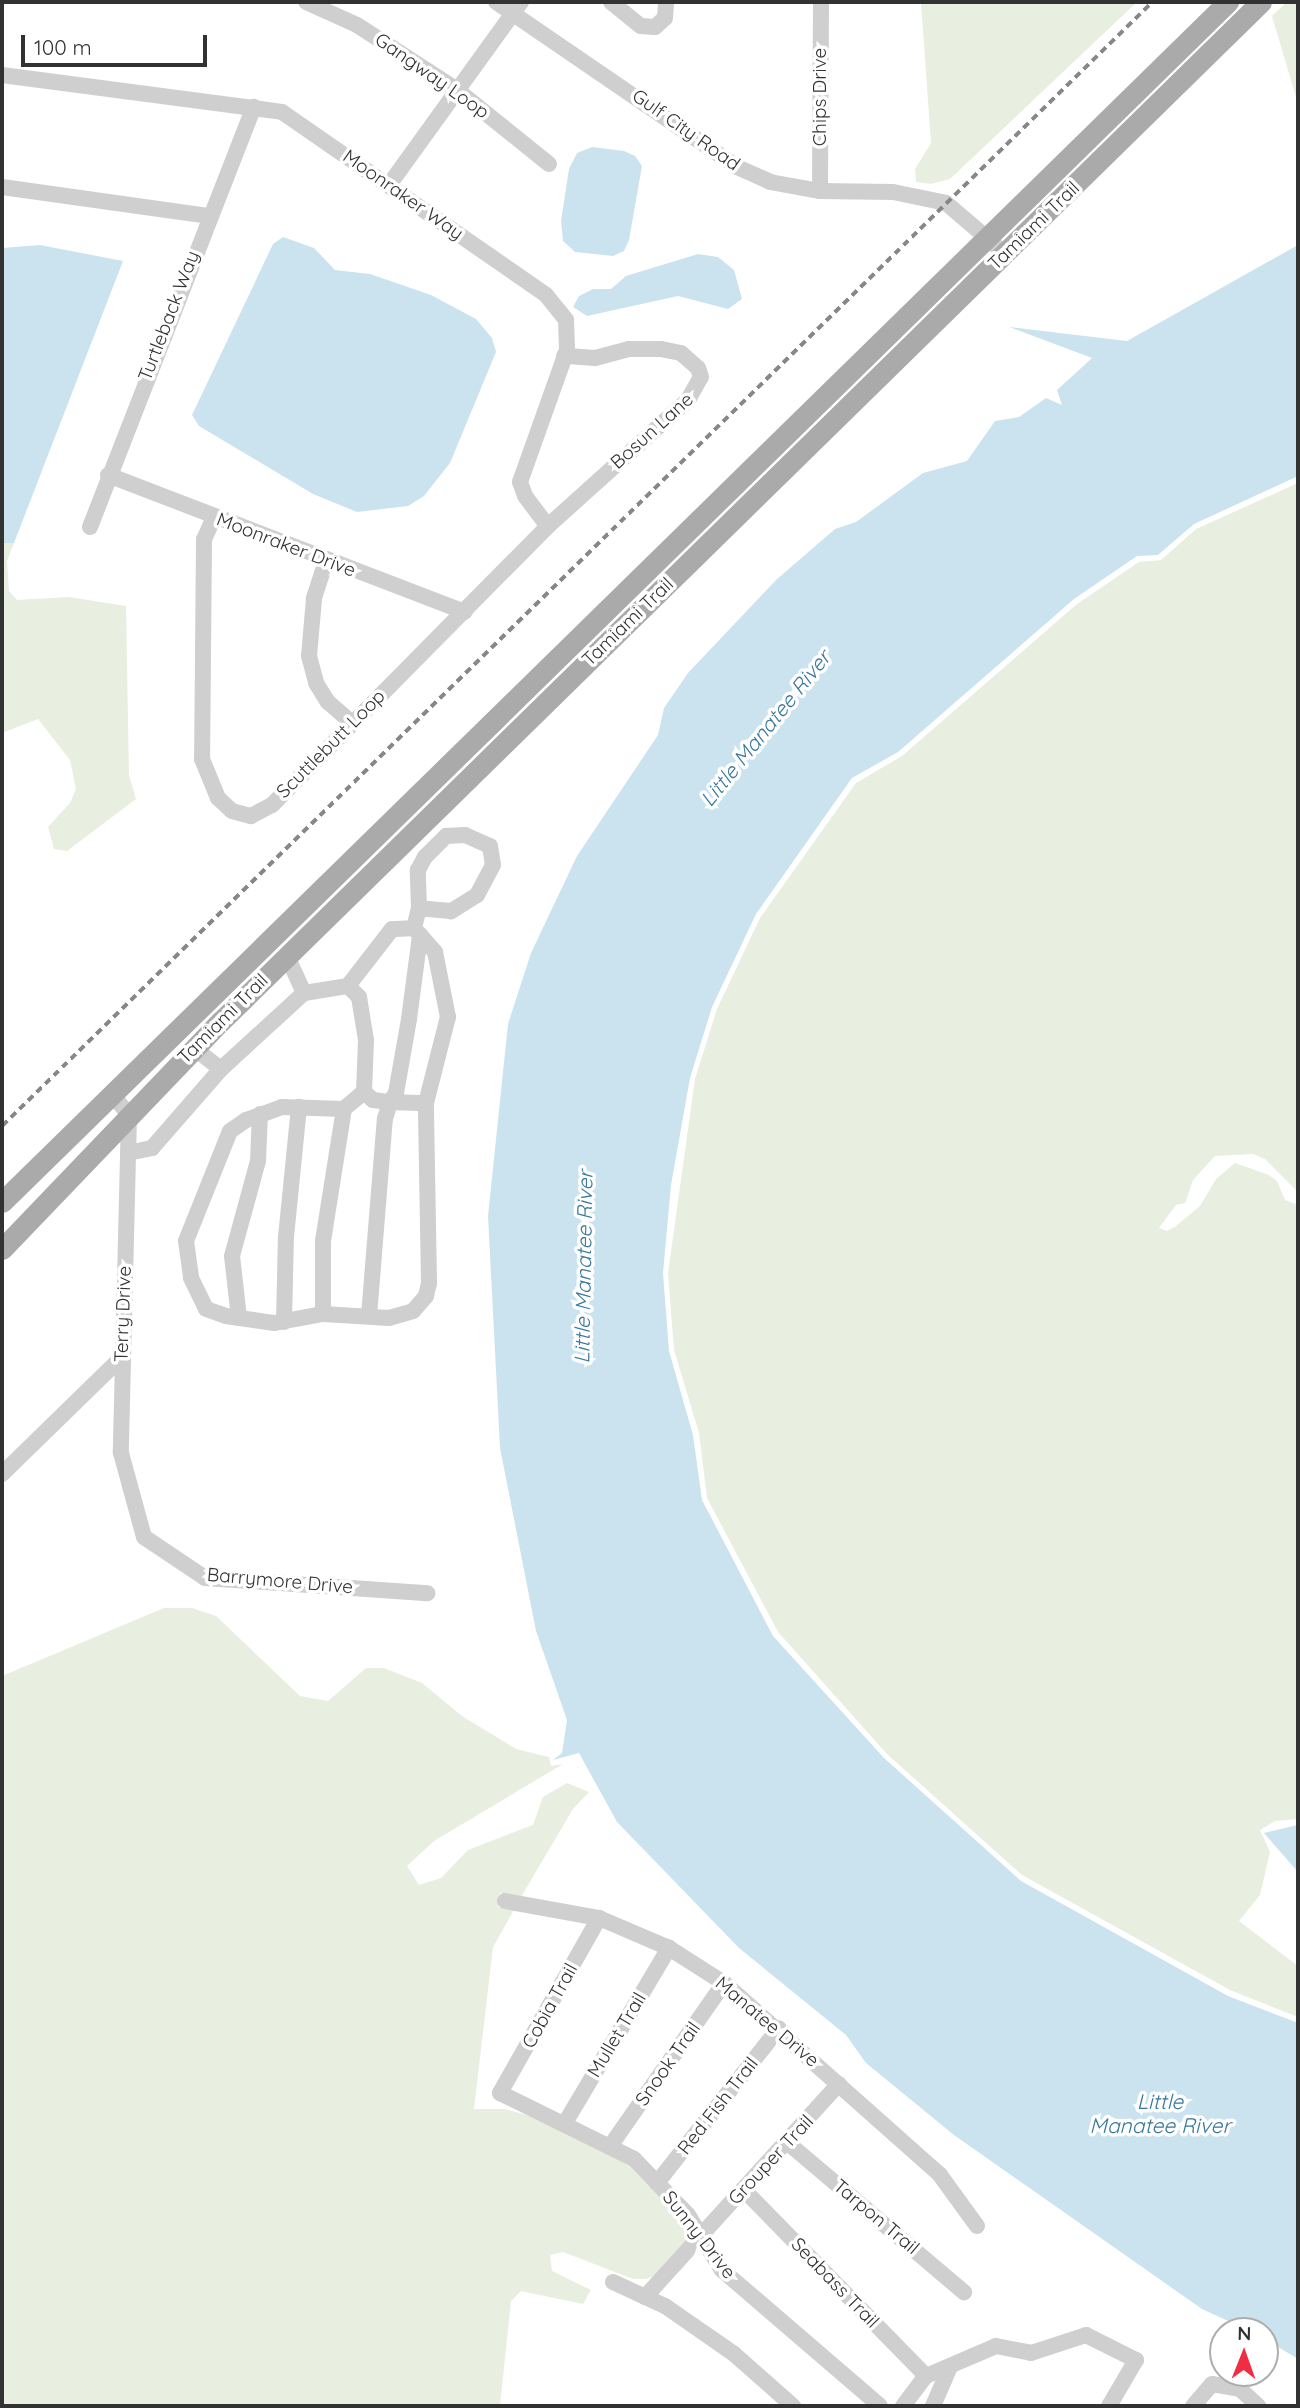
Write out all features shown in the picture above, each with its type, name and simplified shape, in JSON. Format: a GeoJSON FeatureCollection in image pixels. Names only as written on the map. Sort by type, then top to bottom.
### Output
{"type":"FeatureCollection","features":[{"type":"Feature","properties":{"kind":"main road","name":"Tamiami Trail"},"geometry":{"type":"LineString","coordinates":[[2,1202],[1228,2]]}},
{"type":"Feature","properties":{"kind":"main road","name":"Tamiami Trail"},"geometry":{"type":"LineString","coordinates":[[2,1249],[194,1048],[1261,2]]}},
{"type":"Feature","properties":{"kind":"street","name":"Gangway Loop"},"geometry":{"type":"LineString","coordinates":[[306,2],[357,25],[457,90],[550,164]]}},
{"type":"Feature","properties":{"kind":"street","name":"Gulf City Road"},"geometry":{"type":"LineString","coordinates":[[496,2],[517,8],[737,167],[770,182],[820,191],[893,192],[946,203],[1005,254]]}},
{"type":"Feature","properties":{"kind":"street"},"geometry":{"type":"LineString","coordinates":[[611,2],[641,26],[656,27],[665,18],[666,2]]}},
{"type":"Feature","properties":{"kind":"street","name":"Chips Drive"},"geometry":{"type":"LineString","coordinates":[[820,191],[821,2]]}},
{"type":"Feature","properties":{"kind":"street"},"geometry":{"type":"LineString","coordinates":[[390,185],[517,8]]}},
{"type":"Feature","properties":{"kind":"street","name":"Moonraker Way"},"geometry":{"type":"LineString","coordinates":[[2,75],[254,107],[282,113],[546,295],[566,320],[564,356],[520,482],[525,496],[548,526]]}},
{"type":"Feature","properties":{"kind":"street","name":"Turtleback Way"},"geometry":{"type":"LineString","coordinates":[[90,527],[208,216],[254,107]]}},
{"type":"Feature","properties":{"kind":"street"},"geometry":{"type":"LineString","coordinates":[[2,187],[208,216]]}},
{"type":"Feature","properties":{"kind":"street","name":"Bosun Lane"},"geometry":{"type":"LineString","coordinates":[[548,526],[688,400],[701,377],[698,368],[681,353],[661,348],[629,349],[595,358],[564,356]]}},
{"type":"Feature","properties":{"kind":"street","name":"Moonraker Drive"},"geometry":{"type":"LineString","coordinates":[[108,475],[326,561],[465,612]]}},
{"type":"Feature","properties":{"kind":"street","name":"Scuttlebutt Loop"},"geometry":{"type":"LineString","coordinates":[[214,517],[204,539],[202,759],[218,798],[232,811],[251,816],[271,805],[548,526]]}},
{"type":"Feature","properties":{"kind":"street"},"geometry":{"type":"LineString","coordinates":[[326,561],[314,599],[309,656],[316,683],[328,702],[351,722]]}},
{"type":"Feature","properties":{"kind":"street"},"geometry":{"type":"LineString","coordinates":[[612,605],[629,622]]}},
{"type":"Feature","properties":{"kind":"street"},"geometry":{"type":"LineString","coordinates":[[369,1316],[385,1119],[396,1093],[409,1019],[419,908],[418,870],[446,836],[465,835],[490,846],[493,865],[477,895],[451,911],[419,908]]}},
{"type":"Feature","properties":{"kind":"street"},"geometry":{"type":"LineString","coordinates":[[128,1153],[152,1148],[221,1069],[304,993],[348,986],[392,929],[417,931],[435,952],[448,1017],[426,1103],[426,1296],[405,1314],[323,1314],[284,1322],[239,1318],[206,1308],[191,1278],[186,1241],[223,1141],[238,1124],[260,1114],[299,1107],[344,1109]]}},
{"type":"Feature","properties":{"kind":"street"},"geometry":{"type":"LineString","coordinates":[[287,956],[304,993]]}},
{"type":"Feature","properties":{"kind":"street"},"geometry":{"type":"LineString","coordinates":[[348,986],[359,997],[364,1013],[364,1092],[373,1100],[426,1103]]}},
{"type":"Feature","properties":{"kind":"street"},"geometry":{"type":"LineString","coordinates":[[194,1048],[221,1069]]}},
{"type":"Feature","properties":{"kind":"street"},"geometry":{"type":"LineString","coordinates":[[323,1314],[323,1241],[344,1109],[364,1092]]}},
{"type":"Feature","properties":{"kind":"street"},"geometry":{"type":"LineString","coordinates":[[112,1094],[129,1115]]}},
{"type":"Feature","properties":{"kind":"street"},"geometry":{"type":"LineString","coordinates":[[284,1322],[286,1237],[299,1107]]}},
{"type":"Feature","properties":{"kind":"street"},"geometry":{"type":"LineString","coordinates":[[239,1318],[232,1256],[258,1161],[260,1114]]}},
{"type":"Feature","properties":{"kind":"street","name":"Terry Drive"},"geometry":{"type":"LineString","coordinates":[[129,1115],[121,1454],[145,1537]]}},
{"type":"Feature","properties":{"kind":"street"},"geometry":{"type":"LineString","coordinates":[[2,1474],[122,1357]]}},
{"type":"Feature","properties":{"kind":"street","name":"Barrymore Drive"},"geometry":{"type":"LineString","coordinates":[[145,1537],[205,1578],[427,1593]]}},
{"type":"Feature","properties":{"kind":"street","name":"Manatee Drive"},"geometry":{"type":"LineString","coordinates":[[505,1901],[599,1918],[670,1948],[724,1983],[779,2028],[940,2175],[977,2226]]}},
{"type":"Feature","properties":{"kind":"street","name":"Cobia Trail"},"geometry":{"type":"LineString","coordinates":[[500,2093],[599,1918]]}},
{"type":"Feature","properties":{"kind":"street","name":"Mullet Trail"},"geometry":{"type":"LineString","coordinates":[[565,2123],[670,1948]]}},
{"type":"Feature","properties":{"kind":"street","name":"Snook Trail"},"geometry":{"type":"LineString","coordinates":[[611,2145],[724,1983]]}},
{"type":"Feature","properties":{"kind":"street","name":"Red Fish Trail"},"geometry":{"type":"LineString","coordinates":[[657,2183],[779,2028]]}},
{"type":"Feature","properties":{"kind":"street","name":"Grouper Trail"},"geometry":{"type":"LineString","coordinates":[[645,2297],[839,2084]]}},
{"type":"Feature","properties":{"kind":"street","name":"Sunny Drive"},"geometry":{"type":"LineString","coordinates":[[500,2093],[611,2145],[634,2159],[701,2236],[722,2270],[880,2406]]}},
{"type":"Feature","properties":{"kind":"street","name":"Tarpon Trail"},"geometry":{"type":"LineString","coordinates":[[788,2143],[964,2292]]}},
{"type":"Feature","properties":{"kind":"street","name":"Seabass Trail"},"geometry":{"type":"LineString","coordinates":[[744,2190],[926,2376]]}},
{"type":"Feature","properties":{"kind":"street"},"geometry":{"type":"LineString","coordinates":[[613,2282],[645,2297],[734,2354],[793,2406]]}},
{"type":"Feature","properties":{"kind":"street"},"geometry":{"type":"LineString","coordinates":[[903,2406],[926,2376],[949,2369],[996,2346],[1031,2353],[1086,2335],[1111,2345],[1136,2360],[1109,2406]]}},
{"type":"Feature","properties":{"kind":"street"},"geometry":{"type":"LineString","coordinates":[[933,2406],[949,2369]]}},
{"type":"Feature","properties":{"kind":"street"},"geometry":{"type":"LineString","coordinates":[[1193,2406],[1212,2384],[1240,2389],[1258,2406]]}},
{"type":"Feature","properties":{"kind":"green space"},"geometry":{"type":"Polygon","coordinates":[[[921,2],[1137,2],[950,179],[931,184],[916,182],[915,169],[931,143],[921,2]]]}},
{"type":"Feature","properties":{"kind":"green space"},"geometry":{"type":"Polygon","coordinates":[[[1287,2],[1298,2],[1298,104],[1272,16],[1287,2]]]}},
{"type":"Feature","properties":{"kind":"green space"},"geometry":{"type":"Polygon","coordinates":[[[1298,483],[1298,1192],[1265,1159],[1253,1154],[1215,1156],[1193,1180],[1185,1203],[1176,1205],[1159,1228],[1167,1231],[1200,1206],[1216,1179],[1235,1163],[1269,1175],[1277,1181],[1285,1200],[1298,1205],[1298,1819],[1275,1821],[1260,1830],[1270,1852],[1260,1895],[1239,1921],[1298,1966],[1298,2017],[1230,1990],[1022,1875],[887,1754],[778,1632],[707,1498],[699,1433],[674,1350],[668,1273],[695,1079],[717,1009],[760,918],[856,783],[902,756],[1077,604],[1139,562],[1161,560],[1196,529],[1298,483]]]}},
{"type":"Feature","properties":{"kind":"green space"},"geometry":{"type":"Polygon","coordinates":[[[2,543],[14,543],[7,561],[9,591],[17,600],[69,597],[126,606],[129,775],[136,799],[67,851],[54,849],[48,827],[70,803],[76,789],[70,760],[38,719],[2,733],[2,543]]]}},
{"type":"Feature","properties":{"kind":"green space"},"geometry":{"type":"Polygon","coordinates":[[[164,1608],[192,1608],[216,1616],[300,1696],[328,1701],[366,1668],[384,1668],[422,1683],[462,1716],[516,1749],[549,1757],[551,1766],[563,1764],[434,1841],[407,1866],[419,1885],[441,1878],[468,1850],[533,1825],[543,1797],[567,1783],[589,1792],[573,1809],[521,1897],[500,1893],[498,1907],[514,1910],[493,1947],[474,2109],[505,2109],[540,2119],[624,2161],[684,2221],[689,2239],[655,2276],[646,2279],[633,2279],[563,2252],[550,2255],[552,2271],[591,2290],[583,2304],[521,2291],[511,2301],[500,2406],[2,2406],[2,1676],[164,1608]]]}},
{"type":"Feature","properties":{"kind":"water"},"geometry":{"type":"Polygon","coordinates":[[[592,147],[624,151],[635,156],[642,166],[629,240],[624,251],[613,256],[575,252],[563,241],[561,221],[569,169],[577,153],[592,147]]]}},
{"type":"Feature","properties":{"kind":"water"},"geometry":{"type":"Polygon","coordinates":[[[283,237],[314,248],[335,270],[370,274],[431,295],[476,319],[492,338],[496,352],[450,463],[424,496],[408,506],[357,512],[313,494],[199,426],[192,415],[273,244],[283,237]]]}},
{"type":"Feature","properties":{"kind":"water"},"geometry":{"type":"Polygon","coordinates":[[[40,245],[123,261],[14,543],[2,543],[2,248],[40,245]]]}},
{"type":"Feature","properties":{"kind":"water","name":"Little Manatee River"},"geometry":{"type":"Polygon","coordinates":[[[1298,245],[1298,476],[1194,524],[1158,555],[1137,556],[1074,599],[898,752],[852,778],[756,914],[712,1007],[690,1078],[671,1185],[663,1273],[669,1351],[693,1435],[702,1500],[773,1636],[884,1758],[1021,1881],[1228,1996],[1298,2023],[1298,2359],[1279,2347],[1279,2317],[1219,2317],[1202,2309],[954,2135],[866,2063],[846,2035],[739,1948],[617,1822],[579,1753],[553,1760],[562,1753],[567,1720],[536,1631],[500,1448],[488,1216],[508,1024],[531,953],[577,856],[658,735],[664,708],[688,673],[776,580],[835,529],[856,522],[923,473],[967,461],[995,421],[1019,417],[1046,398],[1062,405],[1057,390],[1092,358],[1009,327],[1127,341],[1298,245]]]}},
{"type":"Feature","properties":{"kind":"water"},"geometry":{"type":"Polygon","coordinates":[[[698,254],[718,257],[734,270],[742,299],[728,309],[678,296],[587,316],[573,307],[579,296],[593,289],[611,289],[626,276],[698,254]]]}},
{"type":"Feature","properties":{"kind":"water"},"geometry":{"type":"Polygon","coordinates":[[[1298,1825],[1298,1872],[1264,1833],[1298,1825]]]}},
{"type":"Feature","properties":{"kind":"railway"},"geometry":{"type":"LineString","coordinates":[[2,1126],[1152,2]]}}]}
